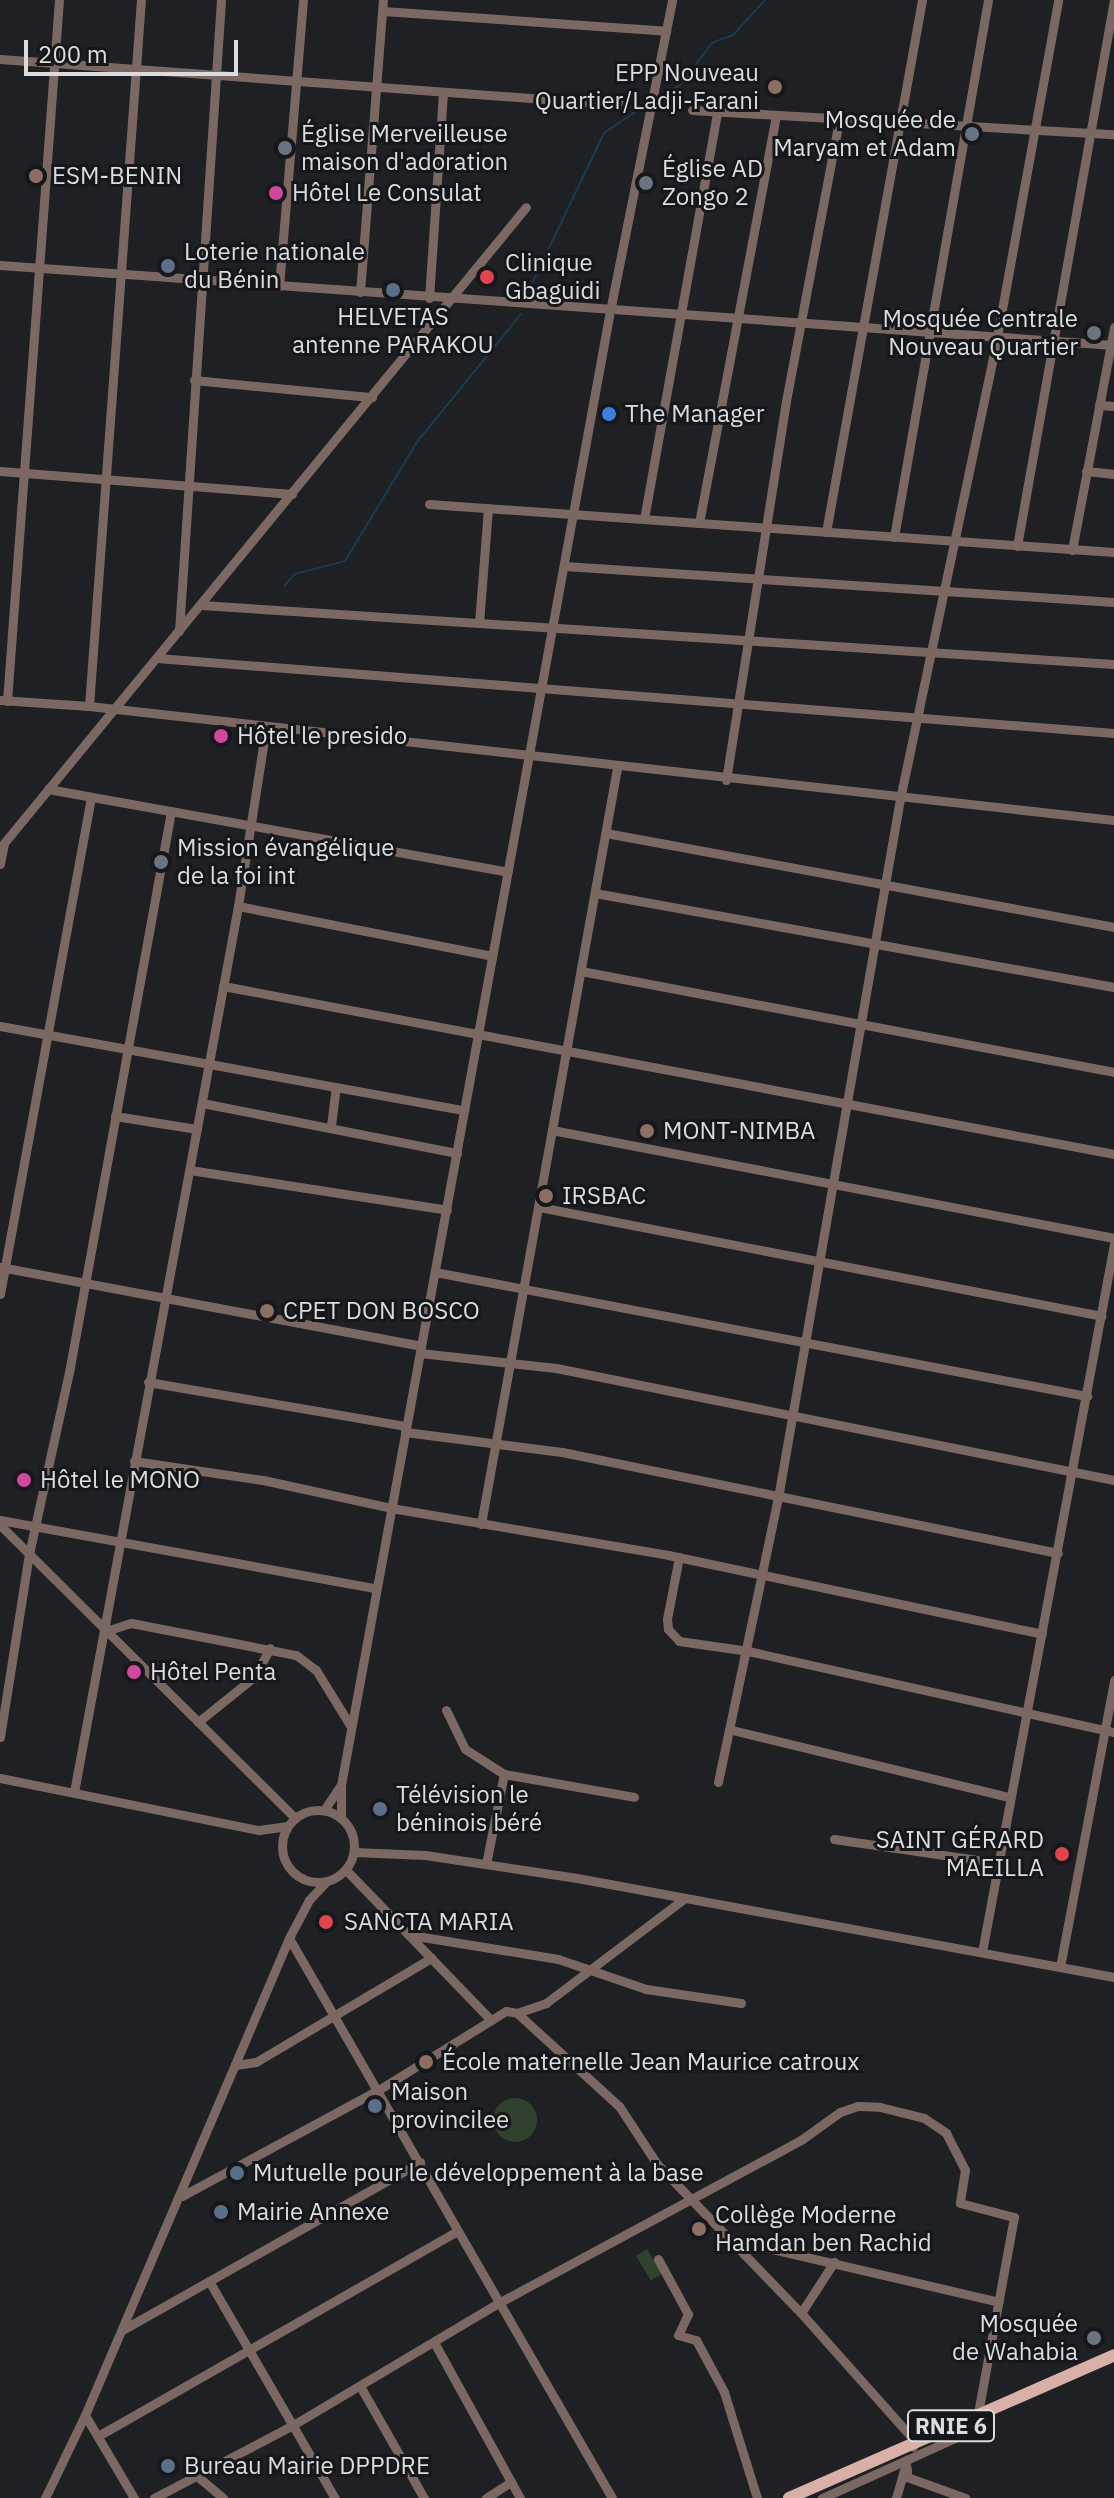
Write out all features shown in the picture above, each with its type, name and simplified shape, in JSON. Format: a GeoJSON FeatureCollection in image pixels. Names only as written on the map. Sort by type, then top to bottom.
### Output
{"type":"FeatureCollection","features":[{"type":"Feature","properties":{"kind":"main road","name":"RNIE 6"},"geometry":{"type":"LineString","coordinates":[[789,2498],[1114,2355]]}},
{"type":"Feature","properties":{"kind":"street"},"geometry":{"type":"LineString","coordinates":[[59,0],[4,701],[89,706],[617,768],[1114,820]]}},
{"type":"Feature","properties":{"kind":"street"},"geometry":{"type":"LineString","coordinates":[[89,706],[141,0]]}},
{"type":"Feature","properties":{"kind":"street"},"geometry":{"type":"LineString","coordinates":[[179,631],[221,0]]}},
{"type":"Feature","properties":{"kind":"street"},"geometry":{"type":"LineString","coordinates":[[279,286],[303,0]]}},
{"type":"Feature","properties":{"kind":"street"},"geometry":{"type":"LineString","coordinates":[[341,1818],[341,1785],[350,1725],[610,311],[655,103],[672,0]]}},
{"type":"Feature","properties":{"kind":"street"},"geometry":{"type":"LineString","coordinates":[[826,532],[922,0]]}},
{"type":"Feature","properties":{"kind":"street"},"geometry":{"type":"LineString","coordinates":[[894,537],[988,0]]}},
{"type":"Feature","properties":{"kind":"street"},"geometry":{"type":"LineString","coordinates":[[718,1782],[732,1730],[794,1417],[845,1102],[900,799],[997,337],[1058,0]]}},
{"type":"Feature","properties":{"kind":"street"},"geometry":{"type":"LineString","coordinates":[[1017,546],[1114,0]]}},
{"type":"Feature","properties":{"kind":"street"},"geometry":{"type":"LineString","coordinates":[[360,292],[383,5],[666,31]]}},
{"type":"Feature","properties":{"kind":"street"},"geometry":{"type":"LineString","coordinates":[[0,59],[625,105]]}},
{"type":"Feature","properties":{"kind":"street"},"geometry":{"type":"LineString","coordinates":[[429,298],[443,92]]}},
{"type":"Feature","properties":{"kind":"street"},"geometry":{"type":"LineString","coordinates":[[692,110],[839,120],[966,123],[1114,134]]}},
{"type":"Feature","properties":{"kind":"street"},"geometry":{"type":"LineString","coordinates":[[644,519],[683,316],[717,112]]}},
{"type":"Feature","properties":{"kind":"street"},"geometry":{"type":"LineString","coordinates":[[699,523],[776,116]]}},
{"type":"Feature","properties":{"kind":"street"},"geometry":{"type":"LineString","coordinates":[[726,780],[745,642],[839,120]]}},
{"type":"Feature","properties":{"kind":"street"},"geometry":{"type":"LineString","coordinates":[[0,864],[2,845],[526,207]]}},
{"type":"Feature","properties":{"kind":"street"},"geometry":{"type":"LineString","coordinates":[[0,265],[1112,345]]}},
{"type":"Feature","properties":{"kind":"street"},"geometry":{"type":"LineString","coordinates":[[1072,550],[1114,327]]}},
{"type":"Feature","properties":{"kind":"street"},"geometry":{"type":"LineString","coordinates":[[194,380],[372,397]]}},
{"type":"Feature","properties":{"kind":"street"},"geometry":{"type":"LineString","coordinates":[[1099,405],[1114,406]]}},
{"type":"Feature","properties":{"kind":"street"},"geometry":{"type":"LineString","coordinates":[[0,471],[292,494]]}},
{"type":"Feature","properties":{"kind":"street"},"geometry":{"type":"LineString","coordinates":[[1086,471],[1114,474]]}},
{"type":"Feature","properties":{"kind":"street"},"geometry":{"type":"LineString","coordinates":[[429,504],[1114,552]]}},
{"type":"Feature","properties":{"kind":"street"},"geometry":{"type":"LineString","coordinates":[[479,623],[488,508]]}},
{"type":"Feature","properties":{"kind":"street"},"geometry":{"type":"LineString","coordinates":[[564,566],[1114,602]]}},
{"type":"Feature","properties":{"kind":"street"},"geometry":{"type":"LineString","coordinates":[[201,605],[1114,664]]}},
{"type":"Feature","properties":{"kind":"street"},"geometry":{"type":"LineString","coordinates":[[157,658],[1114,733]]}},
{"type":"Feature","properties":{"kind":"street"},"geometry":{"type":"LineString","coordinates":[[74,1792],[238,906],[266,728]]}},
{"type":"Feature","properties":{"kind":"street"},"geometry":{"type":"LineString","coordinates":[[481,1524],[617,768]]}},
{"type":"Feature","properties":{"kind":"street"},"geometry":{"type":"LineString","coordinates":[[48,789],[508,872]]}},
{"type":"Feature","properties":{"kind":"street"},"geometry":{"type":"LineString","coordinates":[[0,1294],[2,1267],[49,1035],[91,797]]}},
{"type":"Feature","properties":{"kind":"street"},"geometry":{"type":"LineString","coordinates":[[0,1737],[29,1554],[40,1524],[86,1285],[171,811]]}},
{"type":"Feature","properties":{"kind":"street"},"geometry":{"type":"LineString","coordinates":[[606,833],[1114,927]]}},
{"type":"Feature","properties":{"kind":"street"},"geometry":{"type":"LineString","coordinates":[[595,893],[1114,987]]}},
{"type":"Feature","properties":{"kind":"street"},"geometry":{"type":"LineString","coordinates":[[238,906],[492,956]]}},
{"type":"Feature","properties":{"kind":"street"},"geometry":{"type":"LineString","coordinates":[[581,971],[1114,1072]]}},
{"type":"Feature","properties":{"kind":"street"},"geometry":{"type":"LineString","coordinates":[[223,986],[1114,1154]]}},
{"type":"Feature","properties":{"kind":"street"},"geometry":{"type":"LineString","coordinates":[[0,1026],[464,1110]]}},
{"type":"Feature","properties":{"kind":"street"},"geometry":{"type":"LineString","coordinates":[[331,1126],[336,1087]]}},
{"type":"Feature","properties":{"kind":"street"},"geometry":{"type":"LineString","coordinates":[[202,1103],[457,1153]]}},
{"type":"Feature","properties":{"kind":"street"},"geometry":{"type":"LineString","coordinates":[[115,1116],[197,1129]]}},
{"type":"Feature","properties":{"kind":"street"},"geometry":{"type":"LineString","coordinates":[[552,1130],[1114,1238]]}},
{"type":"Feature","properties":{"kind":"street"},"geometry":{"type":"LineString","coordinates":[[190,1170],[447,1210]]}},
{"type":"Feature","properties":{"kind":"street"},"geometry":{"type":"LineString","coordinates":[[539,1207],[1102,1316]]}},
{"type":"Feature","properties":{"kind":"street"},"geometry":{"type":"LineString","coordinates":[[982,1952],[1114,1244]]}},
{"type":"Feature","properties":{"kind":"street"},"geometry":{"type":"LineString","coordinates":[[2,1267],[420,1349],[511,1365],[556,1368],[1114,1480]]}},
{"type":"Feature","properties":{"kind":"street"},"geometry":{"type":"LineString","coordinates":[[435,1272],[1087,1396]]}},
{"type":"Feature","properties":{"kind":"street"},"geometry":{"type":"LineString","coordinates":[[148,1382],[779,1492],[912,1527],[1058,1553]]}},
{"type":"Feature","properties":{"kind":"street"},"geometry":{"type":"LineString","coordinates":[[134,1461],[263,1480],[391,1508],[679,1557],[1042,1634]]}},
{"type":"Feature","properties":{"kind":"street"},"geometry":{"type":"LineString","coordinates":[[0,1523],[40,1524],[376,1588]]}},
{"type":"Feature","properties":{"kind":"street"},"geometry":{"type":"LineString","coordinates":[[0,1523],[198,1722],[291,1822]]}},
{"type":"Feature","properties":{"kind":"street"},"geometry":{"type":"LineString","coordinates":[[679,1557],[667,1608],[671,1635],[690,1645],[748,1651],[1109,1731]]}},
{"type":"Feature","properties":{"kind":"street"},"geometry":{"type":"LineString","coordinates":[[105,1630],[131,1623],[270,1648],[308,1662],[350,1725]]}},
{"type":"Feature","properties":{"kind":"street"},"geometry":{"type":"LineString","coordinates":[[198,1722],[254,1677],[270,1648]]}},
{"type":"Feature","properties":{"kind":"street"},"geometry":{"type":"LineString","coordinates":[[1060,1967],[1109,1731],[1114,1680]]}},
{"type":"Feature","properties":{"kind":"street"},"geometry":{"type":"LineString","coordinates":[[446,1710],[465,1749],[504,1774],[634,1797]]}},
{"type":"Feature","properties":{"kind":"street"},"geometry":{"type":"LineString","coordinates":[[732,1730],[1009,1797]]}},
{"type":"Feature","properties":{"kind":"street"},"geometry":{"type":"LineString","coordinates":[[486,1864],[504,1774]]}},
{"type":"Feature","properties":{"kind":"street"},"geometry":{"type":"LineString","coordinates":[[0,1778],[259,1830],[282,1847],[288,1866],[303,1879],[309,1900]]}},
{"type":"Feature","properties":{"kind":"street"},"geometry":{"type":"LineString","coordinates":[[259,1830],[324,1810],[341,1785]]}},
{"type":"Feature","properties":{"kind":"street"},"geometry":{"type":"LineString","coordinates":[[45,2498],[182,2196],[289,1938],[309,1900],[327,1881],[346,1870],[354,1852],[352,1833],[341,1818],[324,1810]]}},
{"type":"Feature","properties":{"kind":"street"},"geometry":{"type":"LineString","coordinates":[[282,1847],[291,1822]]}},
{"type":"Feature","properties":{"kind":"street"},"geometry":{"type":"LineString","coordinates":[[834,1839],[999,1863]]}},
{"type":"Feature","properties":{"kind":"street"},"geometry":{"type":"LineString","coordinates":[[354,1852],[486,1864],[1114,1977]]}},
{"type":"Feature","properties":{"kind":"street"},"geometry":{"type":"LineString","coordinates":[[346,1870],[491,2020]]}},
{"type":"Feature","properties":{"kind":"street"},"geometry":{"type":"LineString","coordinates":[[303,1879],[327,1881]]}},
{"type":"Feature","properties":{"kind":"street"},"geometry":{"type":"LineString","coordinates":[[182,2196],[380,2089],[506,2011],[517,2013],[546,2003],[595,1969],[685,1898]]}},
{"type":"Feature","properties":{"kind":"street"},"geometry":{"type":"LineString","coordinates":[[410,1935],[595,1969],[646,1989],[741,2003]]}},
{"type":"Feature","properties":{"kind":"street"},"geometry":{"type":"LineString","coordinates":[[289,1938],[332,2015],[380,2089],[456,2232],[502,2301],[612,2498]]}},
{"type":"Feature","properties":{"kind":"street"},"geometry":{"type":"LineString","coordinates":[[235,2065],[256,2062],[431,1958]]}},
{"type":"Feature","properties":{"kind":"street"},"geometry":{"type":"LineString","coordinates":[[517,2013],[619,2106],[657,2164],[801,2313],[915,2441],[896,2498]]}},
{"type":"Feature","properties":{"kind":"street"},"geometry":{"type":"LineString","coordinates":[[154,2498],[293,2425],[435,2344],[502,2301],[857,2106],[924,2118],[946,2133],[961,2153],[965,2170],[960,2203],[1014,2217],[981,2414],[975,2429],[822,2498]]}},
{"type":"Feature","properties":{"kind":"street"},"geometry":{"type":"LineString","coordinates":[[124,2329],[420,2162]]}},
{"type":"Feature","properties":{"kind":"street"},"geometry":{"type":"LineString","coordinates":[[98,2436],[456,2232]]}},
{"type":"Feature","properties":{"kind":"street"},"geometry":{"type":"LineString","coordinates":[[729,2239],[999,2302]]}},
{"type":"Feature","properties":{"kind":"street"},"geometry":{"type":"LineString","coordinates":[[658,2259],[688,2314],[678,2335],[696,2340],[724,2392],[757,2498]]}},
{"type":"Feature","properties":{"kind":"street"},"geometry":{"type":"LineString","coordinates":[[801,2313],[834,2262]]}},
{"type":"Feature","properties":{"kind":"street"},"geometry":{"type":"LineString","coordinates":[[209,2281],[335,2498]]}},
{"type":"Feature","properties":{"kind":"street"},"geometry":{"type":"LineString","coordinates":[[435,2344],[520,2498]]}},
{"type":"Feature","properties":{"kind":"street"},"geometry":{"type":"LineString","coordinates":[[360,2386],[424,2498]]}},
{"type":"Feature","properties":{"kind":"street"},"geometry":{"type":"LineString","coordinates":[[85,2415],[134,2498]]}},
{"type":"Feature","properties":{"kind":"street"},"geometry":{"type":"LineString","coordinates":[[907,2462],[907,2477],[965,2498]]}},
{"type":"Feature","properties":{"kind":"street"},"geometry":{"type":"LineString","coordinates":[[197,2476],[223,2498]]}},
{"type":"Feature","properties":{"kind":"street"},"geometry":{"type":"LineString","coordinates":[[486,2498],[511,2482]]}},
{"type":"Feature","properties":{"kind":"green space"},"geometry":{"type":"Polygon","coordinates":[[[515,2098],[531,2104],[537,2120],[531,2136],[515,2142],[499,2136],[493,2120],[499,2104],[515,2098]]]}},
{"type":"Feature","properties":{"kind":"green space"},"geometry":{"type":"Polygon","coordinates":[[[647,2249],[662,2274],[651,2281],[636,2256],[647,2249]]]}},
{"type":"Feature","properties":{"kind":"waterway"},"geometry":{"type":"LineString","coordinates":[[654,101],[680,85],[712,43],[733,35],[765,0]]}},
{"type":"Feature","properties":{"kind":"waterway"},"geometry":{"type":"LineString","coordinates":[[526,296],[604,133],[648,103]]}},
{"type":"Feature","properties":{"kind":"waterway"},"geometry":{"type":"LineString","coordinates":[[285,585],[295,574],[345,561],[417,442],[521,314]]}},
{"type":"Feature","properties":{"kind":"place","name":"EPP Nouveau Quartier/Ladji-Farani"},"geometry":{"type":"Point","coordinates":[775,87]}},
{"type":"Feature","properties":{"kind":"place","name":"Mosquée de Maryam et Adam"},"geometry":{"type":"Point","coordinates":[972,134]}},
{"type":"Feature","properties":{"kind":"place","name":"Église Merveilleuse maison d'adoration"},"geometry":{"type":"Point","coordinates":[285,148]}},
{"type":"Feature","properties":{"kind":"place","name":"ESM-BENIN"},"geometry":{"type":"Point","coordinates":[36,176]}},
{"type":"Feature","properties":{"kind":"place","name":"Église AD Zongo 2"},"geometry":{"type":"Point","coordinates":[646,183]}},
{"type":"Feature","properties":{"kind":"place","name":"Hôtel Le Consulat"},"geometry":{"type":"Point","coordinates":[276,193]}},
{"type":"Feature","properties":{"kind":"place","name":"Loterie nationale du Bénin"},"geometry":{"type":"Point","coordinates":[168,266]}},
{"type":"Feature","properties":{"kind":"place","name":"Clinique Gbaguidi"},"geometry":{"type":"Point","coordinates":[487,277]}},
{"type":"Feature","properties":{"kind":"place","name":"HELVETAS antenne PARAKOU"},"geometry":{"type":"Point","coordinates":[393,290]}},
{"type":"Feature","properties":{"kind":"place","name":"Mosquée Centrale Nouveau Quartier"},"geometry":{"type":"Point","coordinates":[1094,333]}},
{"type":"Feature","properties":{"kind":"place","name":"The Manager"},"geometry":{"type":"Point","coordinates":[609,414]}},
{"type":"Feature","properties":{"kind":"place","name":"Hôtel le presido"},"geometry":{"type":"Point","coordinates":[221,736]}},
{"type":"Feature","properties":{"kind":"place","name":"Mission évangélique de la foi int"},"geometry":{"type":"Point","coordinates":[161,862]}},
{"type":"Feature","properties":{"kind":"place","name":"MONT-NIMBA"},"geometry":{"type":"Point","coordinates":[647,1131]}},
{"type":"Feature","properties":{"kind":"place","name":"IRSBAC"},"geometry":{"type":"Point","coordinates":[546,1196]}},
{"type":"Feature","properties":{"kind":"place","name":"CPET DON BOSCO"},"geometry":{"type":"Point","coordinates":[267,1311]}},
{"type":"Feature","properties":{"kind":"place","name":"Hôtel le MONO"},"geometry":{"type":"Point","coordinates":[24,1480]}},
{"type":"Feature","properties":{"kind":"place","name":"Hôtel Penta"},"geometry":{"type":"Point","coordinates":[134,1672]}},
{"type":"Feature","properties":{"kind":"place","name":"Télévision le béninois béré"},"geometry":{"type":"Point","coordinates":[380,1809]}},
{"type":"Feature","properties":{"kind":"place","name":"SAINT GÉRARD MAEILLA"},"geometry":{"type":"Point","coordinates":[1062,1854]}},
{"type":"Feature","properties":{"kind":"place","name":"SANCTA MARIA"},"geometry":{"type":"Point","coordinates":[326,1922]}},
{"type":"Feature","properties":{"kind":"place","name":"École maternelle Jean Maurice catroux"},"geometry":{"type":"Point","coordinates":[426,2062]}},
{"type":"Feature","properties":{"kind":"place","name":"Maison provincilee"},"geometry":{"type":"Point","coordinates":[375,2106]}},
{"type":"Feature","properties":{"kind":"place","name":"Mutuelle pour le développement à la base"},"geometry":{"type":"Point","coordinates":[237,2173]}},
{"type":"Feature","properties":{"kind":"place","name":"Mairie Annexe"},"geometry":{"type":"Point","coordinates":[221,2212]}},
{"type":"Feature","properties":{"kind":"place","name":"Collège Moderne Hamdan ben Rachid"},"geometry":{"type":"Point","coordinates":[699,2229]}},
{"type":"Feature","properties":{"kind":"place","name":"Mosquée de Wahabia"},"geometry":{"type":"Point","coordinates":[1094,2338]}},
{"type":"Feature","properties":{"kind":"place","name":"Bureau Mairie DPPDRE"},"geometry":{"type":"Point","coordinates":[168,2466]}}]}
